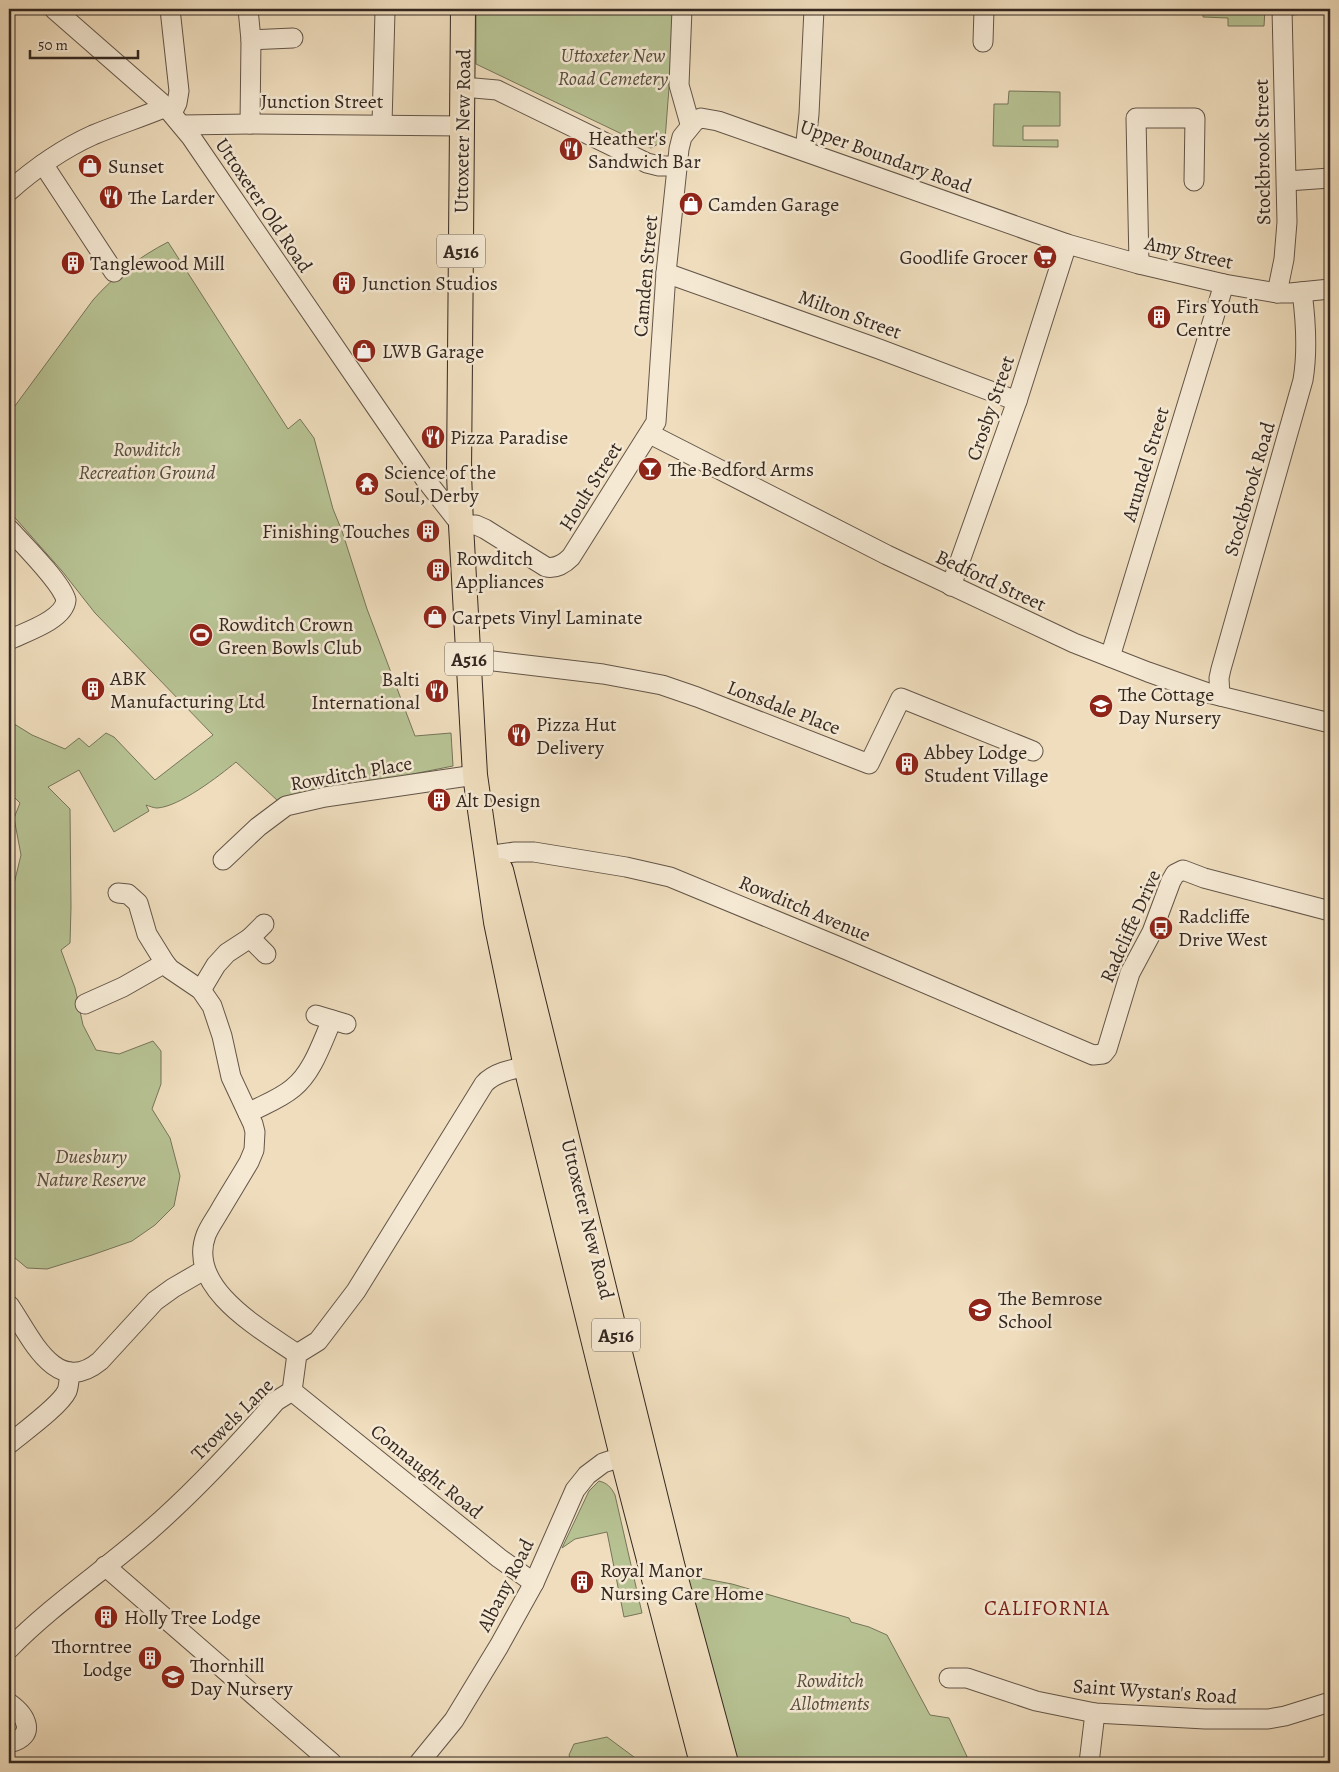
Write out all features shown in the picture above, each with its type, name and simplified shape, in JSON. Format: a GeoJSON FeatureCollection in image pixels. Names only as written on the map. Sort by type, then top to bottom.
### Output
{"type":"FeatureCollection","features":[{"type":"Feature","properties":{"kind":"main road","name":"Uttoxeter New Road"},"geometry":{"type":"LineString","coordinates":[[464,9],[459,473],[460,525],[476,784],[492,856],[549,1061],[702,1763]]}},
{"type":"Feature","properties":{"kind":"main road","name":"Uttoxeter New Road"},"geometry":{"type":"LineString","coordinates":[[492,856],[496,922],[526,1067],[633,1453],[673,1568],[726,1763]]}},
{"type":"Feature","properties":{"kind":"street","name":"Uttoxeter Old Road"},"geometry":{"type":"LineString","coordinates":[[54,9],[173,115],[425,479],[460,525]]}},
{"type":"Feature","properties":{"kind":"street"},"geometry":{"type":"LineString","coordinates":[[9,191],[43,164],[93,136],[173,115],[179,91],[170,9]]}},
{"type":"Feature","properties":{"kind":"street"},"geometry":{"type":"LineString","coordinates":[[248,9],[251,40],[250,124]]}},
{"type":"Feature","properties":{"kind":"street"},"geometry":{"type":"LineString","coordinates":[[682,9],[679,85],[690,124]]}},
{"type":"Feature","properties":{"kind":"street"},"geometry":{"type":"LineString","coordinates":[[805,151],[814,9]]}},
{"type":"Feature","properties":{"kind":"street"},"geometry":{"type":"LineString","coordinates":[[983,42],[984,9]]}},
{"type":"Feature","properties":{"kind":"street","name":"Stockbrook Street"},"geometry":{"type":"LineString","coordinates":[[1277,293],[1284,259],[1287,222],[1282,9]]}},
{"type":"Feature","properties":{"kind":"street"},"geometry":{"type":"LineString","coordinates":[[382,124],[385,11]]}},
{"type":"Feature","properties":{"kind":"street"},"geometry":{"type":"LineString","coordinates":[[251,40],[293,38]]}},
{"type":"Feature","properties":{"kind":"street"},"geometry":{"type":"LineString","coordinates":[[463,87],[497,90],[647,163],[659,166],[677,166]]}},
{"type":"Feature","properties":{"kind":"street","name":"Junction Street"},"geometry":{"type":"LineString","coordinates":[[173,115],[250,124],[462,126]]}},
{"type":"Feature","properties":{"kind":"street","name":"Upper Boundary Road"},"geometry":{"type":"LineString","coordinates":[[690,124],[701,118],[718,121],[1067,244]]}},
{"type":"Feature","properties":{"kind":"street"},"geometry":{"type":"LineString","coordinates":[[1139,264],[1136,118],[1195,118],[1194,181]]}},
{"type":"Feature","properties":{"kind":"street","name":"Camden Street"},"geometry":{"type":"LineString","coordinates":[[650,434],[656,422],[666,273],[677,166],[682,137],[690,124]]}},
{"type":"Feature","properties":{"kind":"street"},"geometry":{"type":"LineString","coordinates":[[43,164],[114,272]]}},
{"type":"Feature","properties":{"kind":"street"},"geometry":{"type":"LineString","coordinates":[[1287,181],[1330,178]]}},
{"type":"Feature","properties":{"kind":"street","name":"Amy Street"},"geometry":{"type":"LineString","coordinates":[[1067,244],[1139,264],[1224,284],[1277,293],[1330,289]]}},
{"type":"Feature","properties":{"kind":"street","name":"Crosby Street"},"geometry":{"type":"LineString","coordinates":[[951,586],[1017,400],[1067,244]]}},
{"type":"Feature","properties":{"kind":"street","name":"Milton Street"},"geometry":{"type":"LineString","coordinates":[[666,273],[1017,400]]}},
{"type":"Feature","properties":{"kind":"street","name":"Arundel Street"},"geometry":{"type":"LineString","coordinates":[[1110,657],[1224,284]]}},
{"type":"Feature","properties":{"kind":"street","name":"Stockbrook Road"},"geometry":{"type":"LineString","coordinates":[[1220,696],[1219,678],[1221,668],[1303,380],[1306,359],[1306,335],[1302,292]]}},
{"type":"Feature","properties":{"kind":"street","name":"Hoult Street"},"geometry":{"type":"LineString","coordinates":[[460,525],[476,526],[485,529],[546,567],[551,568],[562,564],[571,558],[650,434]]}},
{"type":"Feature","properties":{"kind":"street","name":"Bedford Street"},"geometry":{"type":"LineString","coordinates":[[650,434],[951,586],[1043,629],[1170,680],[1220,696],[1330,722]]}},
{"type":"Feature","properties":{"kind":"street"},"geometry":{"type":"LineString","coordinates":[[9,529],[62,589],[66,600],[62,612],[45,623],[9,640]]}},
{"type":"Feature","properties":{"kind":"street","name":"Lonsdale Place"},"geometry":{"type":"LineString","coordinates":[[468,658],[593,672],[662,686],[705,700],[869,764],[901,698],[1032,751]]}},
{"type":"Feature","properties":{"kind":"street","name":"Rowditch Place"},"geometry":{"type":"LineString","coordinates":[[223,860],[258,827],[286,806],[325,797],[374,791],[476,784]]}},
{"type":"Feature","properties":{"kind":"street","name":"Rowditch Avenue"},"geometry":{"type":"LineString","coordinates":[[492,856],[515,852],[534,852],[626,867],[670,877],[848,950],[1093,1055]]}},
{"type":"Feature","properties":{"kind":"street","name":"Radcliffe Drive"},"geometry":{"type":"LineString","coordinates":[[1093,1055],[1103,1054],[1107,1049],[1130,973],[1152,932],[1171,881],[1179,871],[1183,870],[1204,878],[1330,912]]}},
{"type":"Feature","properties":{"kind":"street"},"geometry":{"type":"LineString","coordinates":[[118,893],[128,894],[138,904],[147,934],[165,963],[170,969],[201,990],[212,1006],[222,1036],[231,1076],[255,1132],[254,1150],[249,1162],[206,1235],[202,1256],[204,1270],[222,1296],[246,1318],[297,1354],[318,1341],[356,1291],[484,1084],[498,1074],[549,1061]]}},
{"type":"Feature","properties":{"kind":"street"},"geometry":{"type":"LineString","coordinates":[[201,990],[227,952],[250,938],[264,924]]}},
{"type":"Feature","properties":{"kind":"street"},"geometry":{"type":"LineString","coordinates":[[250,938],[266,954]]}},
{"type":"Feature","properties":{"kind":"street"},"geometry":{"type":"LineString","coordinates":[[85,1004],[123,987],[165,963]]}},
{"type":"Feature","properties":{"kind":"street"},"geometry":{"type":"LineString","coordinates":[[248,1113],[285,1094],[297,1085],[314,1060],[331,1020]]}},
{"type":"Feature","properties":{"kind":"street"},"geometry":{"type":"LineString","coordinates":[[9,1305],[44,1358],[52,1366],[70,1372],[82,1372],[91,1369],[100,1361],[155,1302],[173,1288],[204,1270]]}},
{"type":"Feature","properties":{"kind":"street","name":"Trowels Lane"},"geometry":{"type":"LineString","coordinates":[[9,1649],[60,1602],[147,1533],[186,1498],[276,1401],[292,1391],[297,1354]]}},
{"type":"Feature","properties":{"kind":"street"},"geometry":{"type":"LineString","coordinates":[[9,1444],[63,1397],[67,1392],[70,1372]]}},
{"type":"Feature","properties":{"kind":"street","name":"Connaught Road"},"geometry":{"type":"LineString","coordinates":[[292,1391],[499,1558],[534,1583]]}},
{"type":"Feature","properties":{"kind":"street","name":"Albany Road"},"geometry":{"type":"LineString","coordinates":[[419,1763],[454,1720],[534,1583],[575,1490],[587,1475],[603,1463],[633,1453]]}},
{"type":"Feature","properties":{"kind":"street"},"geometry":{"type":"LineString","coordinates":[[105,1566],[332,1763]]}},
{"type":"Feature","properties":{"kind":"street","name":"Saint Wystan's Road"},"geometry":{"type":"LineString","coordinates":[[949,1678],[967,1678],[1036,1701],[1095,1713],[1205,1719],[1254,1719],[1285,1716],[1330,1702]]}},
{"type":"Feature","properties":{"kind":"street"},"geometry":{"type":"LineString","coordinates":[[9,1703],[17,1708],[26,1719],[27,1724],[21,1738],[9,1743]]}},
{"type":"Feature","properties":{"kind":"street"},"geometry":{"type":"LineString","coordinates":[[1089,1763],[1095,1713]]}},
{"type":"Feature","properties":{"kind":"green space","name":"Uttoxeter New Road Cemetery"},"geometry":{"type":"Polygon","coordinates":[[[476,9],[675,9],[665,140],[651,148],[476,64],[476,9]]]}},
{"type":"Feature","properties":{"kind":"green space"},"geometry":{"type":"Polygon","coordinates":[[[1203,9],[1265,9],[1264,26],[1228,26],[1228,18],[1203,17],[1203,9]]]}},
{"type":"Feature","properties":{"kind":"green space"},"geometry":{"type":"Polygon","coordinates":[[[1292,9],[1330,9],[1330,12],[1292,15],[1292,9]]]}},
{"type":"Feature","properties":{"kind":"green space"},"geometry":{"type":"Polygon","coordinates":[[[1009,91],[1060,92],[1060,126],[1023,126],[1023,140],[1058,140],[1058,147],[993,146],[994,104],[1008,104],[1009,91]]]}},
{"type":"Feature","properties":{"kind":"green space","name":"Rowditch Recreation Ground"},"geometry":{"type":"Polygon","coordinates":[[[168,242],[288,429],[300,419],[314,438],[333,509],[367,609],[415,736],[451,733],[453,766],[278,801],[236,762],[187,797],[157,808],[146,805],[149,811],[114,832],[79,770],[48,787],[70,809],[70,943],[61,950],[75,988],[83,1025],[96,1050],[119,1054],[153,1041],[161,1051],[161,1084],[152,1109],[170,1138],[180,1176],[174,1206],[155,1225],[132,1241],[47,1269],[27,1268],[9,1253],[9,895],[13,888],[21,855],[14,818],[20,803],[9,792],[13,785],[9,787],[9,725],[11,722],[32,735],[65,749],[79,738],[89,747],[106,733],[114,737],[155,780],[213,735],[95,613],[62,571],[9,511],[9,414],[101,291],[147,254],[168,242]]]}},
{"type":"Feature","properties":{"kind":"green space"},"geometry":{"type":"Polygon","coordinates":[[[599,1481],[609,1486],[615,1495],[642,1613],[624,1617],[607,1532],[575,1539],[562,1548],[589,1491],[599,1481]]]}},
{"type":"Feature","properties":{"kind":"green space","name":"Rowditch Allotments"},"geometry":{"type":"Polygon","coordinates":[[[685,1575],[732,1584],[849,1618],[851,1622],[887,1635],[930,1715],[949,1718],[970,1763],[733,1763],[685,1575]]]}},
{"type":"Feature","properties":{"kind":"green space"},"geometry":{"type":"Polygon","coordinates":[[[607,1737],[642,1763],[572,1763],[569,1755],[574,1744],[607,1737]]]}},
{"type":"Feature","properties":{"kind":"place","name":"Heather's Sandwich Bar"},"geometry":{"type":"Point","coordinates":[571,149]}},
{"type":"Feature","properties":{"kind":"place","name":"Sunset"},"geometry":{"type":"Point","coordinates":[90,166]}},
{"type":"Feature","properties":{"kind":"place","name":"The Larder"},"geometry":{"type":"Point","coordinates":[111,197]}},
{"type":"Feature","properties":{"kind":"place","name":"Camden Garage"},"geometry":{"type":"Point","coordinates":[691,204]}},
{"type":"Feature","properties":{"kind":"place","name":"Goodlife Grocer"},"geometry":{"type":"Point","coordinates":[1045,257]}},
{"type":"Feature","properties":{"kind":"place","name":"Tanglewood Mill"},"geometry":{"type":"Point","coordinates":[73,263]}},
{"type":"Feature","properties":{"kind":"place","name":"Junction Studios"},"geometry":{"type":"Point","coordinates":[344,283]}},
{"type":"Feature","properties":{"kind":"place","name":"Firs Youth Centre"},"geometry":{"type":"Point","coordinates":[1159,317]}},
{"type":"Feature","properties":{"kind":"place","name":"LWB Garage"},"geometry":{"type":"Point","coordinates":[364,351]}},
{"type":"Feature","properties":{"kind":"place","name":"Pizza Paradise"},"geometry":{"type":"Point","coordinates":[433,437]}},
{"type":"Feature","properties":{"kind":"place","name":"The Bedford Arms"},"geometry":{"type":"Point","coordinates":[650,469]}},
{"type":"Feature","properties":{"kind":"place","name":"Science of the Soul, Derby"},"geometry":{"type":"Point","coordinates":[367,484]}},
{"type":"Feature","properties":{"kind":"place","name":"Finishing Touches"},"geometry":{"type":"Point","coordinates":[428,531]}},
{"type":"Feature","properties":{"kind":"place","name":"Rowditch Appliances"},"geometry":{"type":"Point","coordinates":[438,570]}},
{"type":"Feature","properties":{"kind":"place","name":"Carpets Vinyl Laminate"},"geometry":{"type":"Point","coordinates":[435,617]}},
{"type":"Feature","properties":{"kind":"place","name":"Rowditch Crown Green Bowls Club"},"geometry":{"type":"Point","coordinates":[201,635]}},
{"type":"Feature","properties":{"kind":"place","name":"ABK Manufacturing Ltd"},"geometry":{"type":"Point","coordinates":[93,689]}},
{"type":"Feature","properties":{"kind":"place","name":"Balti International"},"geometry":{"type":"Point","coordinates":[437,691]}},
{"type":"Feature","properties":{"kind":"place","name":"The Cottage Day Nursery"},"geometry":{"type":"Point","coordinates":[1101,706]}},
{"type":"Feature","properties":{"kind":"place","name":"Pizza Hut Delivery"},"geometry":{"type":"Point","coordinates":[519,735]}},
{"type":"Feature","properties":{"kind":"place","name":"Abbey Lodge Student Village"},"geometry":{"type":"Point","coordinates":[907,764]}},
{"type":"Feature","properties":{"kind":"place","name":"Alt Design"},"geometry":{"type":"Point","coordinates":[439,800]}},
{"type":"Feature","properties":{"kind":"place","name":"Radcliffe Drive West"},"geometry":{"type":"Point","coordinates":[1161,928]}},
{"type":"Feature","properties":{"kind":"place","name":"The Bemrose School"},"geometry":{"type":"Point","coordinates":[980,1310]}},
{"type":"Feature","properties":{"kind":"place","name":"Royal Manor Nursing Care Home"},"geometry":{"type":"Point","coordinates":[582,1582]}},
{"type":"Feature","properties":{"kind":"place","name":"Holly Tree Lodge"},"geometry":{"type":"Point","coordinates":[106,1617]}},
{"type":"Feature","properties":{"kind":"place","name":"Thorntree Lodge"},"geometry":{"type":"Point","coordinates":[150,1658]}},
{"type":"Feature","properties":{"kind":"place","name":"Thornhill Day Nursery"},"geometry":{"type":"Point","coordinates":[173,1677]}},
{"type":"Feature","properties":{"kind":"district","name":"CALIFORNIA"},"geometry":{"type":"Point","coordinates":[1047,1608]}},
{"type":"Feature","properties":{"kind":"park label","name":"Duesbury Nature Reserve"},"geometry":{"type":"Point","coordinates":[91,1168]}}]}
